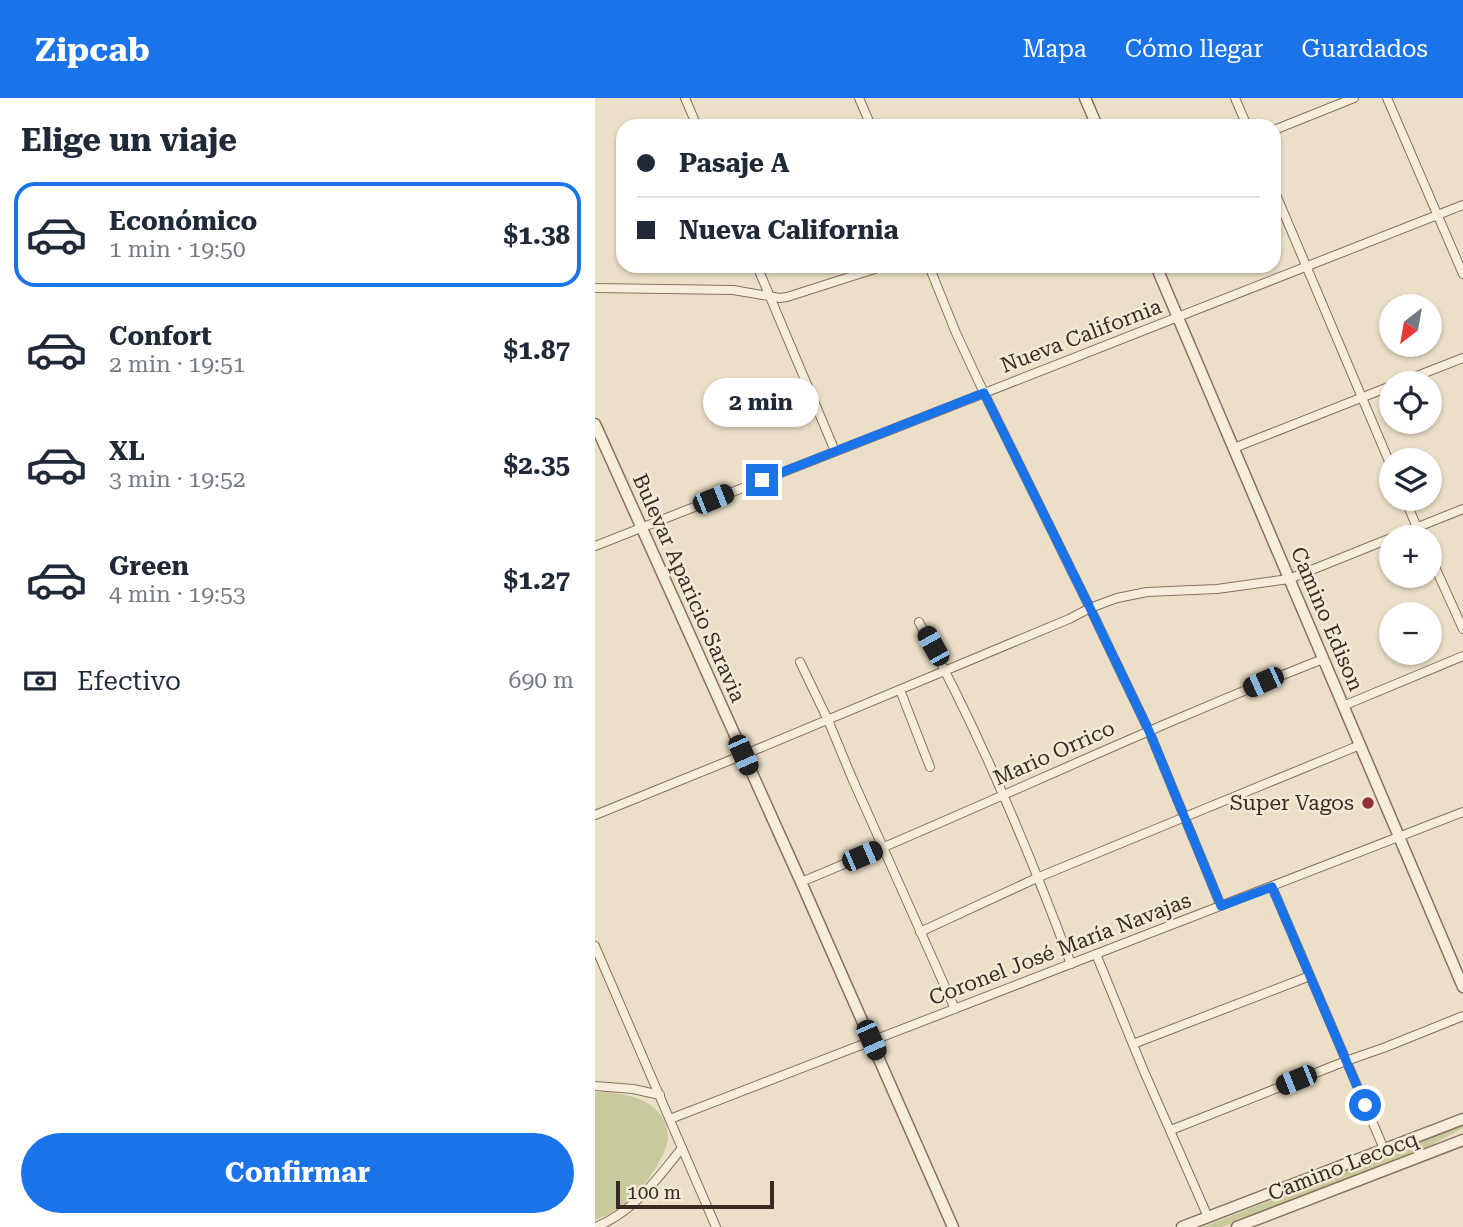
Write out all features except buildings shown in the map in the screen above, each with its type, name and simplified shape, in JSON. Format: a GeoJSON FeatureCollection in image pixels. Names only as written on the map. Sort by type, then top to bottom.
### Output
{"type":"FeatureCollection","features":[{"type":"Feature","properties":{"kind":"street"},"geometry":{"type":"LineString","coordinates":[[685,98],[694,119]]}},
{"type":"Feature","properties":{"kind":"street"},"geometry":{"type":"LineString","coordinates":[[859,98],[868,119]]}},
{"type":"Feature","properties":{"kind":"street"},"geometry":{"type":"LineString","coordinates":[[1085,98],[1094,119]]}},
{"type":"Feature","properties":{"kind":"street"},"geometry":{"type":"LineString","coordinates":[[1235,98],[1244,119]]}},
{"type":"Feature","properties":{"kind":"street"},"geometry":{"type":"LineString","coordinates":[[1281,127],[1354,98]]}},
{"type":"Feature","properties":{"kind":"street"},"geometry":{"type":"LineString","coordinates":[[1387,98],[1463,274]]}},
{"type":"Feature","properties":{"kind":"street","name":"Nueva California"},"geometry":{"type":"LineString","coordinates":[[595,546],[1463,205]]}},
{"type":"Feature","properties":{"kind":"street"},"geometry":{"type":"LineString","coordinates":[[1281,207],[1383,448]]}},
{"type":"Feature","properties":{"kind":"street"},"geometry":{"type":"LineString","coordinates":[[760,273],[835,451]]}},
{"type":"Feature","properties":{"kind":"street"},"geometry":{"type":"LineString","coordinates":[[595,288],[733,290],[787,298],[863,273]]}},
{"type":"Feature","properties":{"kind":"street"},"geometry":{"type":"LineString","coordinates":[[932,273],[955,333],[1149,731],[1221,906]]}},
{"type":"Feature","properties":{"kind":"street","name":"Camino Edison"},"geometry":{"type":"LineString","coordinates":[[1159,273],[1399,838],[1458,961],[1463,987]]}},
{"type":"Feature","properties":{"kind":"street"},"geometry":{"type":"LineString","coordinates":[[1430,371],[1463,358]]}},
{"type":"Feature","properties":{"kind":"street"},"geometry":{"type":"LineString","coordinates":[[1234,448],[1379,391]]}},
{"type":"Feature","properties":{"kind":"street","name":"Bulevar Aparicio Saravia"},"geometry":{"type":"LineString","coordinates":[[595,424],[953,1227]]}},
{"type":"Feature","properties":{"kind":"street"},"geometry":{"type":"LineString","coordinates":[[1424,525],[1463,509]]}},
{"type":"Feature","properties":{"kind":"street"},"geometry":{"type":"LineString","coordinates":[[595,815],[1117,598],[1147,592],[1217,589],[1289,579],[1379,543]]}},
{"type":"Feature","properties":{"kind":"street"},"geometry":{"type":"LineString","coordinates":[[1442,583],[1463,629]]}},
{"type":"Feature","properties":{"kind":"street"},"geometry":{"type":"LineString","coordinates":[[919,622],[946,671],[1003,795],[1039,877],[1071,964]]}},
{"type":"Feature","properties":{"kind":"street"},"geometry":{"type":"LineString","coordinates":[[1343,706],[1463,656]]}},
{"type":"Feature","properties":{"kind":"street","name":"Mario Orrico"},"geometry":{"type":"LineString","coordinates":[[801,882],[1263,682],[1323,659]]}},
{"type":"Feature","properties":{"kind":"street"},"geometry":{"type":"LineString","coordinates":[[800,662],[955,1009]]}},
{"type":"Feature","properties":{"kind":"street"},"geometry":{"type":"LineString","coordinates":[[900,690],[930,766]]}},
{"type":"Feature","properties":{"kind":"street"},"geometry":{"type":"LineString","coordinates":[[920,932],[1039,877],[1360,745]]}},
{"type":"Feature","properties":{"kind":"street","name":"Coronel José María Navajas"},"geometry":{"type":"LineString","coordinates":[[670,1119],[1463,812]]}},
{"type":"Feature","properties":{"kind":"street"},"geometry":{"type":"LineString","coordinates":[[1272,887],[1384,1149]]}},
{"type":"Feature","properties":{"kind":"street"},"geometry":{"type":"LineString","coordinates":[[595,946],[716,1227]]}},
{"type":"Feature","properties":{"kind":"street"},"geometry":{"type":"LineString","coordinates":[[1096,954],[1208,1217]]}},
{"type":"Feature","properties":{"kind":"street"},"geometry":{"type":"LineString","coordinates":[[1133,1044],[1310,976]]}},
{"type":"Feature","properties":{"kind":"street"},"geometry":{"type":"LineString","coordinates":[[1171,1130],[1463,1016]]}},
{"type":"Feature","properties":{"kind":"street"},"geometry":{"type":"LineString","coordinates":[[595,1086],[633,1089],[660,1095]]}},
{"type":"Feature","properties":{"kind":"street","name":"Camino Lecocq"},"geometry":{"type":"LineString","coordinates":[[1182,1227],[1463,1119]]}},
{"type":"Feature","properties":{"kind":"street","name":"Camino Lecocq"},"geometry":{"type":"LineString","coordinates":[[1237,1227],[1463,1140]]}},
{"type":"Feature","properties":{"kind":"street"},"geometry":{"type":"LineString","coordinates":[[596,1227],[638,1202],[682,1148]]}},
{"type":"Feature","properties":{"kind":"green space"},"geometry":{"type":"Polygon","coordinates":[[[595,1092],[632,1096],[653,1107],[661,1115],[668,1139],[658,1164],[639,1190],[615,1211],[595,1220],[595,1092]]]}},
{"type":"Feature","properties":{"kind":"green space"},"geometry":{"type":"Polygon","coordinates":[[[1463,1125],[1463,1128],[1426,1148],[1222,1227],[1203,1227],[1463,1125]]]}},
{"type":"Feature","properties":{"kind":"place","name":"Super Vagos"},"geometry":{"type":"Point","coordinates":[1368,803]}},
{"type":"Feature","properties":{"kind":"route"},"geometry":{"type":"LineString","coordinates":[[762,480],[984,393],[1149,731],[1221,906],[1272,887],[1365,1105]]}}]}
